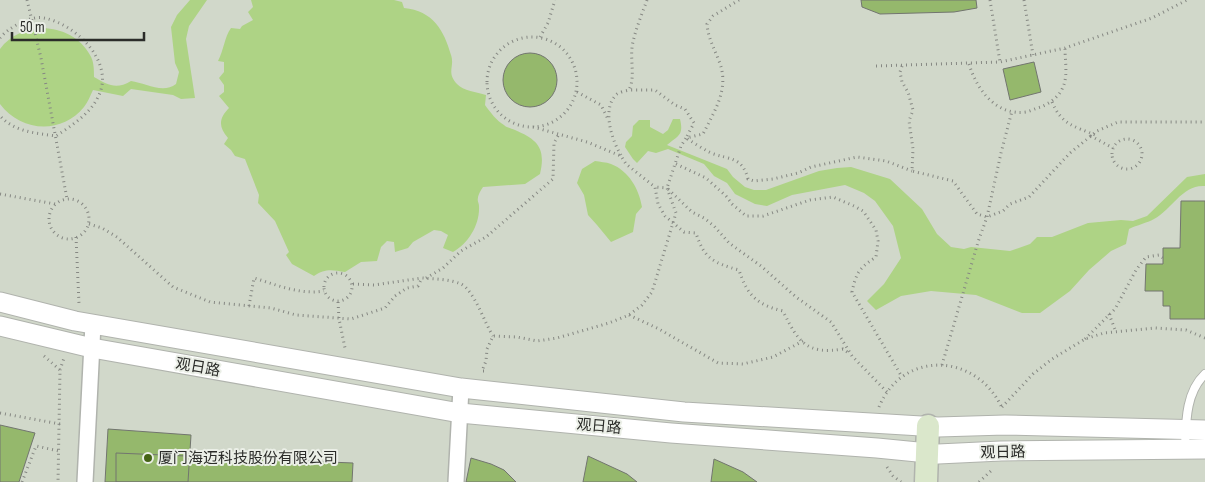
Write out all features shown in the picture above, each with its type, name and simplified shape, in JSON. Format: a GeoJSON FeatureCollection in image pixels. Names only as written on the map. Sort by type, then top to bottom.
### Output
{"type":"FeatureCollection","features":[{"type":"Feature","properties":{"kind":"main road"},"geometry":{"type":"LineString","coordinates":[[933,426],[933,453],[938,482]]}},
{"type":"Feature","properties":{"kind":"main road"},"geometry":{"type":"LineString","coordinates":[[926,482],[933,453]]}},
{"type":"Feature","properties":{"kind":"street","name":"观日路"},"geometry":{"type":"LineString","coordinates":[[0,302],[75,321],[461,388],[684,412],[933,426],[1205,430]]}},
{"type":"Feature","properties":{"kind":"street"},"geometry":{"type":"LineString","coordinates":[[85,482],[93,324]]}},
{"type":"Feature","properties":{"kind":"street","name":"观日路"},"geometry":{"type":"LineString","coordinates":[[0,326],[92,348],[460,413],[671,433],[933,453],[1205,449]]}},
{"type":"Feature","properties":{"kind":"street"},"geometry":{"type":"LineString","coordinates":[[456,482],[461,388]]}},
{"type":"Feature","properties":{"kind":"lane"},"geometry":{"type":"LineString","coordinates":[[1185,449],[1190,399],[1205,374]]}},
{"type":"Feature","properties":{"kind":"path"},"geometry":{"type":"LineString","coordinates":[[27,0],[33,20],[67,199]]}},
{"type":"Feature","properties":{"kind":"path"},"geometry":{"type":"LineString","coordinates":[[540,36],[548,23],[555,0]]}},
{"type":"Feature","properties":{"kind":"path"},"geometry":{"type":"LineString","coordinates":[[629,90],[633,82],[631,69],[632,44],[647,0]]}},
{"type":"Feature","properties":{"kind":"path"},"geometry":{"type":"LineString","coordinates":[[686,138],[702,134],[722,96],[724,77],[708,33],[707,24],[713,16],[739,0]]}},
{"type":"Feature","properties":{"kind":"path"},"geometry":{"type":"LineString","coordinates":[[990,0],[1000,62]]}},
{"type":"Feature","properties":{"kind":"path"},"geometry":{"type":"LineString","coordinates":[[1024,0],[1033,55]]}},
{"type":"Feature","properties":{"kind":"path"},"geometry":{"type":"LineString","coordinates":[[876,66],[1000,62],[1033,55],[1065,48],[1152,18],[1187,0]]}},
{"type":"Feature","properties":{"kind":"path"},"geometry":{"type":"LineString","coordinates":[[0,38],[15,26],[43,18],[67,26],[82,37],[100,65],[102,78],[99,96],[82,116],[55,134],[23,131],[6,123],[0,116]]}},
{"type":"Feature","properties":{"kind":"path"},"geometry":{"type":"LineString","coordinates":[[533,127],[546,125],[560,118],[571,106],[577,92],[577,72],[571,57],[555,42],[540,36],[520,38],[507,44],[496,54],[489,68],[487,78],[490,98],[494,107],[506,119],[522,126],[533,127],[587,142],[622,156]]}},
{"type":"Feature","properties":{"kind":"path"},"geometry":{"type":"LineString","coordinates":[[969,64],[972,74],[983,93],[1000,109],[1027,112],[1052,102],[1064,87],[1066,69],[1065,48]]}},
{"type":"Feature","properties":{"kind":"path"},"geometry":{"type":"LineString","coordinates":[[902,66],[900,72],[902,82],[908,92],[913,110],[910,121],[913,149],[912,171]]}},
{"type":"Feature","properties":{"kind":"path"},"geometry":{"type":"LineString","coordinates":[[493,336],[517,337],[537,341],[557,338],[609,323],[629,315],[642,305],[652,292],[676,213],[666,188],[681,146],[694,123],[685,109],[675,105],[655,90],[629,90],[618,94],[611,104],[611,136],[626,164],[655,188],[666,188],[692,212],[714,226],[729,243],[761,266],[796,297],[831,322],[852,356]]}},
{"type":"Feature","properties":{"kind":"path"},"geometry":{"type":"LineString","coordinates":[[577,92],[601,106],[610,122]]}},
{"type":"Feature","properties":{"kind":"path"},"geometry":{"type":"LineString","coordinates":[[1052,102],[1056,111],[1066,122],[1095,135],[1091,136]]}},
{"type":"Feature","properties":{"kind":"path"},"geometry":{"type":"LineString","coordinates":[[942,365],[961,296],[987,217],[1012,111]]}},
{"type":"Feature","properties":{"kind":"path"},"geometry":{"type":"LineString","coordinates":[[686,138],[713,154],[737,161],[746,170],[748,179],[754,181],[798,173],[811,167],[857,157],[886,161],[912,171],[953,181],[977,214],[987,217],[1003,210],[1010,204],[1029,197],[1070,153],[1097,131],[1118,122],[1205,122]]}},
{"type":"Feature","properties":{"kind":"path"},"geometry":{"type":"LineString","coordinates":[[88,224],[102,228],[117,237],[173,287],[210,302],[271,308],[296,315],[351,319],[384,308],[407,288],[418,286],[424,278],[444,268],[461,251],[486,236],[553,179],[554,143],[559,134]]}},
{"type":"Feature","properties":{"kind":"path"},"geometry":{"type":"LineString","coordinates":[[1091,136],[1113,148]]}},
{"type":"Feature","properties":{"kind":"path"},"geometry":{"type":"LineString","coordinates":[[1122,140],[1133,141],[1141,152],[1140,160],[1137,165],[1131,168],[1121,168],[1114,162],[1113,148],[1122,140]]}},
{"type":"Feature","properties":{"kind":"path"},"geometry":{"type":"LineString","coordinates":[[676,164],[706,178],[746,216],[763,216],[810,200],[833,197],[864,211],[876,230],[878,241],[876,257],[863,265],[856,275],[852,292],[902,377]]}},
{"type":"Feature","properties":{"kind":"path"},"geometry":{"type":"LineString","coordinates":[[655,188],[658,204],[665,216],[684,232],[696,233],[700,247],[710,260],[739,270],[745,287],[756,301],[770,308],[782,311],[789,324],[809,348],[827,352],[844,349],[887,392]]}},
{"type":"Feature","properties":{"kind":"path"},"geometry":{"type":"LineString","coordinates":[[0,194],[55,204],[67,199],[80,202],[86,208],[88,214],[86,230],[76,237],[63,238],[57,234],[50,226],[49,219],[55,204]]}},
{"type":"Feature","properties":{"kind":"path"},"geometry":{"type":"LineString","coordinates":[[1085,339],[1115,309],[1136,270],[1146,256],[1160,255],[1163,258]]}},
{"type":"Feature","properties":{"kind":"path"},"geometry":{"type":"LineString","coordinates":[[353,284],[350,297],[338,302],[330,299],[324,291],[325,281],[334,273],[344,274],[353,284],[374,285],[424,278],[462,284],[482,312],[486,325],[493,336]]}},
{"type":"Feature","properties":{"kind":"path"},"geometry":{"type":"LineString","coordinates":[[249,306],[254,278],[290,289],[312,293],[324,291]]}},
{"type":"Feature","properties":{"kind":"path"},"geometry":{"type":"LineString","coordinates":[[338,302],[339,319],[345,348]]}},
{"type":"Feature","properties":{"kind":"path"},"geometry":{"type":"LineString","coordinates":[[1109,314],[1116,332]]}},
{"type":"Feature","properties":{"kind":"path"},"geometry":{"type":"LineString","coordinates":[[629,315],[659,329],[718,363],[743,364],[773,357],[803,342]]}},
{"type":"Feature","properties":{"kind":"path"},"geometry":{"type":"LineString","coordinates":[[1002,407],[1033,374],[1052,359],[1085,339],[1104,333],[1155,328],[1186,330],[1205,338]]}},
{"type":"Feature","properties":{"kind":"path"},"geometry":{"type":"LineString","coordinates":[[492,372],[482,371],[486,361],[487,349],[493,336]]}},
{"type":"Feature","properties":{"kind":"path"},"geometry":{"type":"LineString","coordinates":[[44,355],[60,370],[58,482]]}},
{"type":"Feature","properties":{"kind":"path"},"geometry":{"type":"LineString","coordinates":[[0,413],[60,424]]}},
{"type":"Feature","properties":{"kind":"path"},"geometry":{"type":"LineString","coordinates":[[22,482],[36,446],[60,451]]}},
{"type":"Feature","properties":{"kind":"path"},"geometry":{"type":"LineString","coordinates":[[979,482],[993,468]]}},
{"type":"Feature","properties":{"kind":"shaded area"},"geometry":{"type":"Polygon","coordinates":[[[0,0],[1205,0],[1205,482],[0,482],[0,0]]]}},
{"type":"Feature","properties":{"kind":"shaded area"},"geometry":{"type":"Polygon","coordinates":[[[190,0],[207,0],[189,26],[186,39],[195,98],[181,99],[173,95],[131,89],[123,96],[93,90],[85,105],[75,116],[53,126],[30,125],[9,113],[0,104],[0,49],[9,39],[33,29],[46,28],[59,31],[71,36],[82,44],[91,57],[94,66],[94,77],[108,84],[116,86],[131,81],[160,88],[171,87],[176,84],[179,72],[175,63],[171,27],[177,15],[190,0]]]}},
{"type":"Feature","properties":{"kind":"shaded area"},"geometry":{"type":"Polygon","coordinates":[[[251,0],[394,0],[402,2],[404,8],[423,13],[436,23],[445,38],[452,59],[451,73],[457,84],[466,90],[486,95],[485,105],[496,119],[506,127],[535,141],[541,151],[542,165],[540,174],[525,184],[483,187],[478,197],[478,220],[469,238],[453,252],[443,248],[448,235],[434,230],[413,242],[408,248],[395,252],[394,242],[387,241],[381,247],[377,261],[361,262],[345,272],[325,271],[314,276],[292,264],[286,255],[289,252],[275,221],[258,203],[259,195],[245,159],[235,156],[224,144],[228,138],[221,126],[223,115],[229,108],[219,96],[224,92],[224,85],[219,78],[224,72],[224,62],[218,61],[231,28],[240,29],[253,20],[248,12],[253,7],[251,0]]]}},
{"type":"Feature","properties":{"kind":"shaded area"},"geometry":{"type":"Polygon","coordinates":[[[673,119],[680,119],[681,132],[667,145],[727,169],[745,187],[754,190],[766,190],[819,171],[837,168],[851,167],[890,179],[922,209],[937,234],[951,247],[964,249],[971,247],[1010,251],[1030,244],[1037,237],[1052,237],[1088,223],[1121,220],[1133,221],[1147,216],[1187,177],[1205,174],[1205,186],[1197,186],[1190,189],[1154,219],[1129,229],[1126,244],[1111,251],[1089,270],[1070,291],[1040,313],[1022,313],[976,295],[931,291],[901,296],[876,310],[867,301],[884,284],[901,258],[893,226],[875,201],[864,193],[845,185],[792,195],[767,206],[755,204],[735,194],[727,183],[714,176],[704,164],[668,149],[656,153],[648,151],[637,163],[625,147],[626,142],[632,136],[633,126],[639,120],[650,120],[650,127],[663,134],[668,130],[673,119]]]}},
{"type":"Feature","properties":{"kind":"shaded area"},"geometry":{"type":"Polygon","coordinates":[[[595,161],[611,164],[623,171],[636,187],[642,207],[636,214],[633,232],[611,242],[588,215],[584,195],[577,183],[582,169],[595,161]]]}},
{"type":"Feature","properties":{"kind":"building"},"geometry":{"type":"Polygon","coordinates":[[[861,0],[976,0],[977,8],[954,12],[880,14],[862,7],[861,0]]]}},
{"type":"Feature","properties":{"kind":"building"},"geometry":{"type":"Polygon","coordinates":[[[530,53],[540,55],[549,61],[555,70],[557,80],[555,90],[549,99],[540,105],[530,107],[520,105],[511,99],[505,90],[503,80],[505,70],[511,61],[520,55],[530,53]]]}},
{"type":"Feature","properties":{"kind":"building"},"geometry":{"type":"Polygon","coordinates":[[[1034,62],[1041,92],[1010,100],[1003,69],[1034,62]]]}},
{"type":"Feature","properties":{"kind":"building"},"geometry":{"type":"Polygon","coordinates":[[[1181,201],[1205,201],[1205,319],[1170,319],[1170,306],[1163,306],[1163,291],[1145,291],[1146,264],[1163,264],[1163,248],[1180,248],[1181,201]]]}},
{"type":"Feature","properties":{"kind":"building"},"geometry":{"type":"Polygon","coordinates":[[[0,425],[35,433],[19,482],[0,482],[0,425]]]}},
{"type":"Feature","properties":{"kind":"building","name":"厦门海迈科技股份有限公司"},"geometry":{"type":"Polygon","coordinates":[[[108,429],[191,435],[188,482],[105,482],[108,429]]]}},
{"type":"Feature","properties":{"kind":"building"},"geometry":{"type":"Polygon","coordinates":[[[116,453],[353,463],[352,482],[116,482],[116,453]]]}},
{"type":"Feature","properties":{"kind":"building"},"geometry":{"type":"Polygon","coordinates":[[[588,456],[627,474],[637,482],[583,482],[588,456]]]}},
{"type":"Feature","properties":{"kind":"building"},"geometry":{"type":"Polygon","coordinates":[[[471,458],[504,470],[516,482],[466,482],[471,458]]]}},
{"type":"Feature","properties":{"kind":"building"},"geometry":{"type":"Polygon","coordinates":[[[714,459],[743,472],[757,482],[711,482],[714,459]]]}},
{"type":"Feature","properties":{"kind":"place","name":"厦门海迈科技股份有限公司"},"geometry":{"type":"Point","coordinates":[148,458]}}]}
